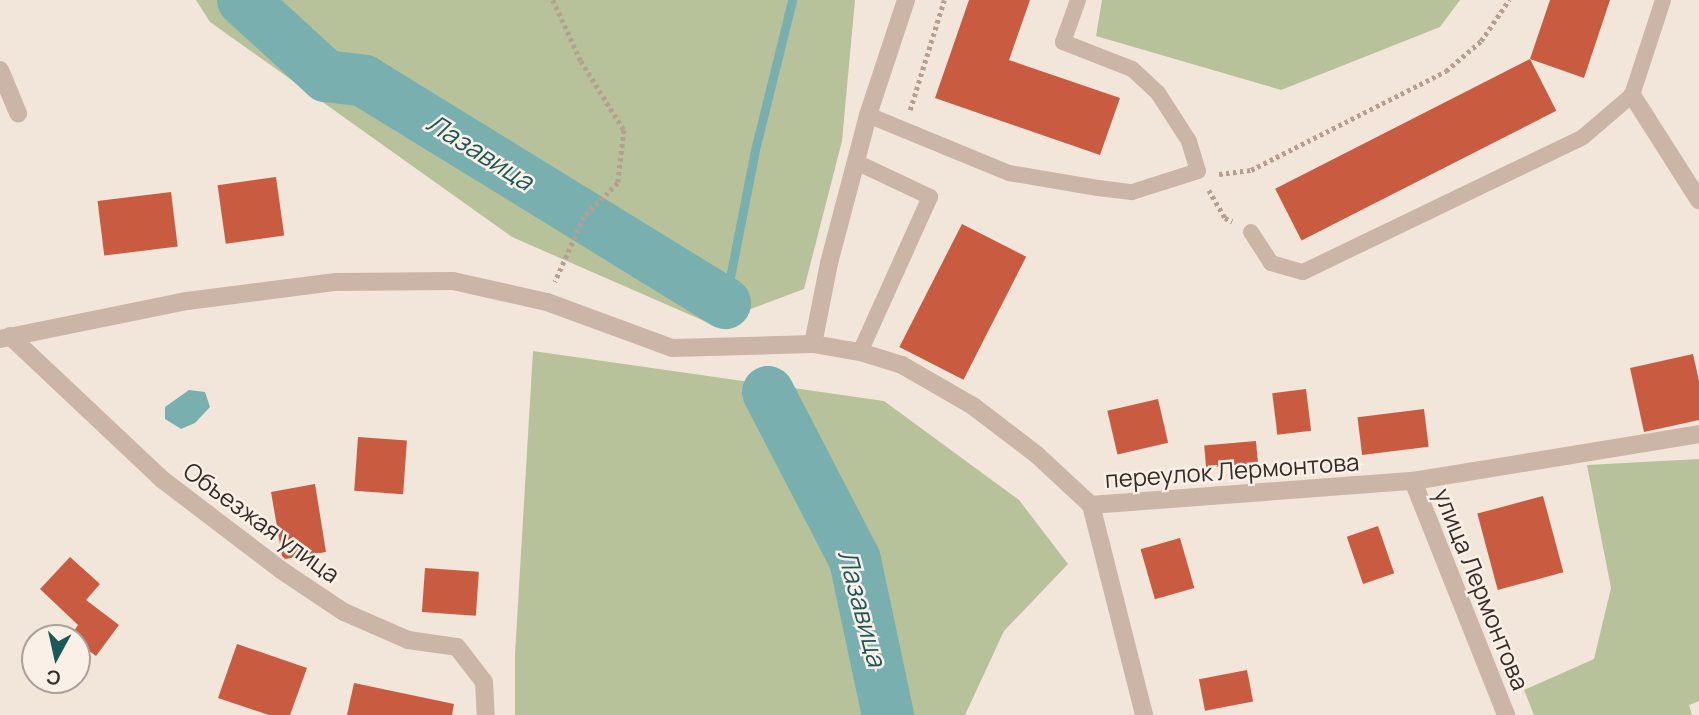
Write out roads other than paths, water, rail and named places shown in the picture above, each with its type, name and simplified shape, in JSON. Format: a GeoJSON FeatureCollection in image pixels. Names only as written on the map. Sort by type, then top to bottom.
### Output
{"type":"FeatureCollection","features":[{"type":"Feature","properties":{"kind":"street"},"geometry":{"type":"LineString","coordinates":[[813,344],[830,263],[868,115],[906,0]]}},
{"type":"Feature","properties":{"kind":"street"},"geometry":{"type":"LineString","coordinates":[[0,70],[18,113]]}},
{"type":"Feature","properties":{"kind":"street"},"geometry":{"type":"LineString","coordinates":[[1633,95],[1699,200]]}},
{"type":"Feature","properties":{"kind":"street","name":"переулок Лермонтова"},"geometry":{"type":"LineString","coordinates":[[5,338],[187,301],[336,282],[453,281],[547,302],[672,348],[813,344],[860,352],[902,365],[974,406],[1037,455],[1091,505],[1413,481],[1699,434]]}},
{"type":"Feature","properties":{"kind":"street","name":"Объезжая улица"},"geometry":{"type":"LineString","coordinates":[[5,338],[163,480],[281,570],[344,611],[408,640],[457,648],[484,682],[486,715]]}},
{"type":"Feature","properties":{"kind":"street","name":"улица Лермонтова"},"geometry":{"type":"LineString","coordinates":[[1413,481],[1506,715]]}},
{"type":"Feature","properties":{"kind":"street"},"geometry":{"type":"LineString","coordinates":[[1091,505],[1144,715]]}},
{"type":"Feature","properties":{"kind":"lane"},"geometry":{"type":"LineString","coordinates":[[868,115],[1009,173],[1060,182],[1132,192],[1198,171],[1189,141],[1158,93],[1132,69],[1063,41],[1078,0]]}},
{"type":"Feature","properties":{"kind":"lane"},"geometry":{"type":"LineString","coordinates":[[1251,232],[1271,263],[1303,272],[1583,137],[1633,95],[1663,0]]}},
{"type":"Feature","properties":{"kind":"lane"},"geometry":{"type":"LineString","coordinates":[[856,162],[930,197],[860,352]]}},
{"type":"Feature","properties":{"kind":"water"},"geometry":{"type":"Polygon","coordinates":[[[189,390],[205,392],[210,407],[195,423],[181,429],[165,419],[165,407],[189,390]]]}},
{"type":"Feature","properties":{"kind":"waterway","name":"Лазавица"},"geometry":{"type":"LineString","coordinates":[[243,0],[326,76],[364,81],[725,303]]}},
{"type":"Feature","properties":{"kind":"waterway"},"geometry":{"type":"LineString","coordinates":[[725,303],[755,150],[792,0]]}},
{"type":"Feature","properties":{"kind":"waterway","name":"Лазавица"},"geometry":{"type":"LineString","coordinates":[[768,392],[855,560],[888,715]]}}]}
